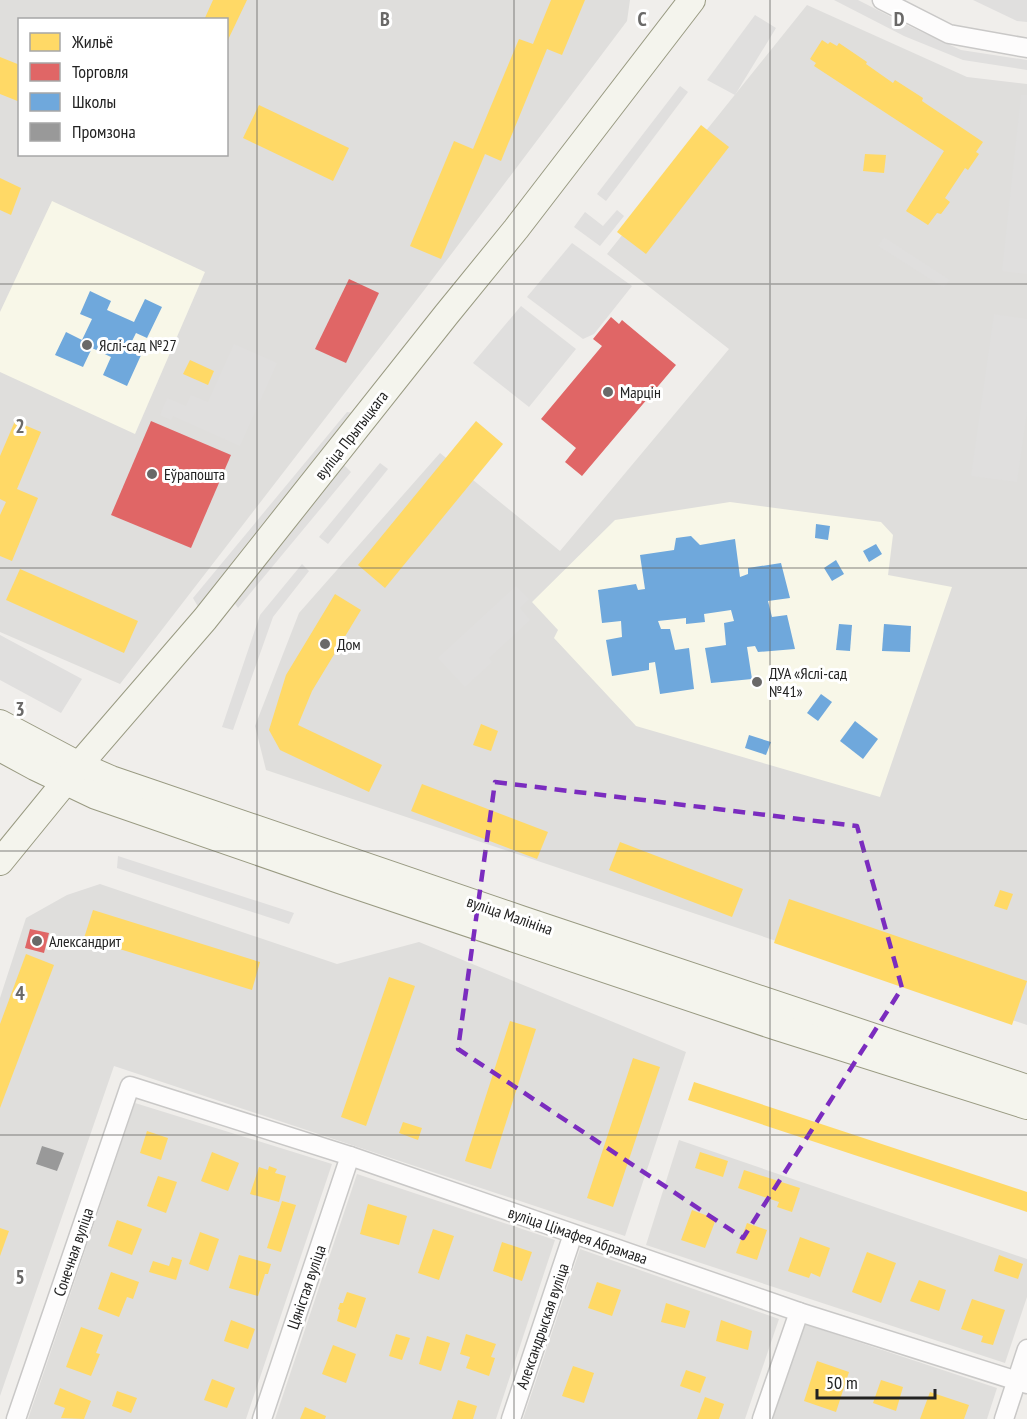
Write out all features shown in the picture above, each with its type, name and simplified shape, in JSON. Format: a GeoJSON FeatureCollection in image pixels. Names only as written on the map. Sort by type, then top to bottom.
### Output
{"type":"FeatureCollection","features":[{"type":"Feature","properties":{"kind":"main road","name":"вуліца Прытыцкага"},"geometry":{"type":"LineString","coordinates":[[0,862],[205,619],[516,229],[692,0]]}},
{"type":"Feature","properties":{"kind":"main road","name":"вуліца Малініна"},"geometry":{"type":"LineString","coordinates":[[0,723],[73,774],[96,796],[777,1027],[1027,1106]]}},
{"type":"Feature","properties":{"kind":"main road","name":"вуліца Малініна"},"geometry":{"type":"LineString","coordinates":[[0,748],[73,774],[111,779],[1027,1088]]}},
{"type":"Feature","properties":{"kind":"street"},"geometry":{"type":"LineString","coordinates":[[882,0],[949,34],[1027,48]]}},
{"type":"Feature","properties":{"kind":"street","name":"вуліца Цімафея Абрамава"},"geometry":{"type":"LineString","coordinates":[[130,1086],[350,1156],[799,1312],[1022,1382]]}},
{"type":"Feature","properties":{"kind":"street","name":"Сонечная вуліца"},"geometry":{"type":"LineString","coordinates":[[16,1419],[130,1086]]}},
{"type":"Feature","properties":{"kind":"street","name":"Цяністая вуліца"},"geometry":{"type":"LineString","coordinates":[[262,1419],[350,1156]]}},
{"type":"Feature","properties":{"kind":"street","name":"Александрыская вуліца"},"geometry":{"type":"LineString","coordinates":[[511,1419],[573,1234]]}},
{"type":"Feature","properties":{"kind":"street"},"geometry":{"type":"LineString","coordinates":[[762,1419],[799,1312]]}},
{"type":"Feature","properties":{"kind":"street"},"geometry":{"type":"LineString","coordinates":[[1004,1419],[1022,1382],[1027,1349]]}},
{"type":"Feature","properties":{"kind":"highlighted area"},"geometry":{"type":"Polygon","coordinates":[[[495,782],[857,826],[902,988],[743,1238],[458,1049],[495,782]]]}},
{"type":"Feature","properties":{"kind":"shaded area"},"geometry":{"type":"Polygon","coordinates":[[[0,0],[630,0],[627,21],[425,289],[120,684],[0,632],[0,0]]]}},
{"type":"Feature","properties":{"kind":"shaded area"},"geometry":{"type":"Polygon","coordinates":[[[834,0],[858,0],[961,50],[1027,60],[1027,70],[963,60],[904,36],[834,0]]]}},
{"type":"Feature","properties":{"kind":"shaded area"},"geometry":{"type":"Polygon","coordinates":[[[973,0],[1027,0],[1027,22],[1017,21],[973,0]]]}},
{"type":"Feature","properties":{"kind":"shaded area"},"geometry":{"type":"Polygon","coordinates":[[[807,5],[967,77],[1027,84],[1027,1025],[266,770],[255,726],[299,613],[440,453],[560,551],[729,349],[607,254],[807,5]]]}},
{"type":"Feature","properties":{"kind":"shaded area"},"geometry":{"type":"Polygon","coordinates":[[[755,15],[776,28],[735,95],[707,80],[755,15]]]}},
{"type":"Feature","properties":{"kind":"shaded area"},"geometry":{"type":"Polygon","coordinates":[[[680,86],[688,92],[606,201],[597,194],[680,86]]]}},
{"type":"Feature","properties":{"kind":"shaded area"},"geometry":{"type":"Polygon","coordinates":[[[1021,95],[1027,95],[1027,274],[1002,271],[1021,95]]]}},
{"type":"Feature","properties":{"kind":"shaded area","name":"Яслі-сад №27"},"geometry":{"type":"Polygon","coordinates":[[[52,201],[205,272],[135,434],[0,372],[0,312],[52,201]]]}},
{"type":"Feature","properties":{"kind":"shaded area"},"geometry":{"type":"Polygon","coordinates":[[[617,210],[624,216],[600,246],[574,227],[585,212],[603,226],[617,210]]]}},
{"type":"Feature","properties":{"kind":"shaded area"},"geometry":{"type":"Polygon","coordinates":[[[884,237],[950,280],[944,288],[878,246],[884,237]]]}},
{"type":"Feature","properties":{"kind":"shaded area"},"geometry":{"type":"Polygon","coordinates":[[[572,243],[632,286],[594,334],[583,339],[527,297],[572,243]]]}},
{"type":"Feature","properties":{"kind":"shaded area"},"geometry":{"type":"Polygon","coordinates":[[[521,306],[576,349],[529,407],[473,363],[521,306]]]}},
{"type":"Feature","properties":{"kind":"shaded area"},"geometry":{"type":"Polygon","coordinates":[[[994,314],[1027,319],[1027,412],[1017,482],[971,476],[994,314]]]}},
{"type":"Feature","properties":{"kind":"shaded area"},"geometry":{"type":"Polygon","coordinates":[[[234,344],[277,363],[240,446],[173,416],[171,420],[160,415],[167,398],[186,406],[191,395],[208,402],[234,344]]]}},
{"type":"Feature","properties":{"kind":"shaded area"},"geometry":{"type":"Polygon","coordinates":[[[347,412],[367,415],[205,619],[193,598],[347,412]]]}},
{"type":"Feature","properties":{"kind":"shaded area"},"geometry":{"type":"Polygon","coordinates":[[[338,459],[351,472],[238,608],[228,594],[338,459]]]}},
{"type":"Feature","properties":{"kind":"shaded area"},"geometry":{"type":"Polygon","coordinates":[[[380,463],[388,469],[328,544],[319,537],[380,463]]]}},
{"type":"Feature","properties":{"kind":"shaded area","name":"ДУА «Яслі-сад №41»"},"geometry":{"type":"Polygon","coordinates":[[[730,502],[881,522],[893,535],[888,575],[952,587],[880,797],[636,726],[554,638],[558,630],[532,602],[615,520],[730,502]]]}},
{"type":"Feature","properties":{"kind":"shaded area"},"geometry":{"type":"Polygon","coordinates":[[[302,564],[309,571],[273,617],[233,730],[222,727],[260,615],[302,564]]]}},
{"type":"Feature","properties":{"kind":"shaded area"},"geometry":{"type":"Polygon","coordinates":[[[516,586],[529,599],[520,608],[530,620],[489,658],[492,662],[465,687],[438,658],[516,586]]]}},
{"type":"Feature","properties":{"kind":"shaded area"},"geometry":{"type":"Polygon","coordinates":[[[0,635],[82,679],[61,713],[0,680],[0,635]]]}},
{"type":"Feature","properties":{"kind":"shaded area"},"geometry":{"type":"Polygon","coordinates":[[[118,856],[294,913],[289,924],[117,868],[118,856]]]}},
{"type":"Feature","properties":{"kind":"shaded area"},"geometry":{"type":"Polygon","coordinates":[[[100,884],[337,964],[419,942],[686,1052],[625,1236],[114,1066],[0,1396],[0,998],[26,918],[67,895],[100,884]]]}},
{"type":"Feature","properties":{"kind":"shaded area"},"geometry":{"type":"Polygon","coordinates":[[[135,1103],[332,1164],[246,1419],[28,1419],[135,1103]]]}},
{"type":"Feature","properties":{"kind":"shaded area"},"geometry":{"type":"Polygon","coordinates":[[[679,1140],[1027,1259],[1027,1297],[1005,1363],[646,1245],[679,1140]]]}},
{"type":"Feature","properties":{"kind":"shaded area"},"geometry":{"type":"Polygon","coordinates":[[[357,1174],[555,1240],[496,1419],[275,1419],[357,1174]]]}},
{"type":"Feature","properties":{"kind":"shaded area"},"geometry":{"type":"Polygon","coordinates":[[[580,1249],[779,1319],[745,1419],[523,1419],[580,1249]]]}},
{"type":"Feature","properties":{"kind":"shaded area"},"geometry":{"type":"Polygon","coordinates":[[[804,1324],[997,1388],[987,1419],[772,1419],[804,1324]]]}},
{"type":"Feature","properties":{"kind":"building: Жильё"},"geometry":{"type":"Polygon","coordinates":[[[213,0],[247,0],[228,40],[228,18],[205,18],[213,0]]]}},
{"type":"Feature","properties":{"kind":"building: Жильё"},"geometry":{"type":"Polygon","coordinates":[[[551,0],[585,0],[562,55],[547,49],[501,161],[485,154],[441,259],[410,246],[454,141],[473,149],[519,39],[533,44],[551,0]]]}},
{"type":"Feature","properties":{"kind":"building: Жильё"},"geometry":{"type":"Polygon","coordinates":[[[822,40],[837,46],[839,43],[893,83],[895,80],[923,98],[922,101],[983,142],[976,152],[979,154],[968,170],[965,168],[945,198],[950,202],[928,225],[906,211],[944,151],[814,66],[816,63],[810,59],[822,40]]]}},
{"type":"Feature","properties":{"kind":"building: Жильё"},"geometry":{"type":"Polygon","coordinates":[[[0,57],[18,64],[18,101],[0,94],[0,57]]]}},
{"type":"Feature","properties":{"kind":"building: Жильё"},"geometry":{"type":"Polygon","coordinates":[[[259,105],[349,148],[333,181],[243,138],[259,105]]]}},
{"type":"Feature","properties":{"kind":"building: Жильё"},"geometry":{"type":"Polygon","coordinates":[[[701,125],[729,147],[646,254],[617,232],[701,125]]]}},
{"type":"Feature","properties":{"kind":"building: Жильё"},"geometry":{"type":"Polygon","coordinates":[[[865,154],[886,155],[884,173],[863,171],[865,154]]]}},
{"type":"Feature","properties":{"kind":"building: Жильё"},"geometry":{"type":"Polygon","coordinates":[[[0,178],[21,188],[11,215],[0,210],[0,178]]]}},
{"type":"Feature","properties":{"kind":"building: Жильё"},"geometry":{"type":"Polygon","coordinates":[[[190,360],[214,371],[208,385],[183,374],[190,360]]]}},
{"type":"Feature","properties":{"kind":"building: Жильё"},"geometry":{"type":"Polygon","coordinates":[[[15,421],[41,432],[17,489],[38,498],[12,561],[0,556],[0,515],[6,502],[0,499],[0,456],[15,421]]]}},
{"type":"Feature","properties":{"kind":"building: Жильё"},"geometry":{"type":"Polygon","coordinates":[[[476,421],[503,444],[385,588],[358,565],[476,421]]]}},
{"type":"Feature","properties":{"kind":"building: Жильё"},"geometry":{"type":"Polygon","coordinates":[[[20,569],[138,621],[124,653],[6,600],[20,569]]]}},
{"type":"Feature","properties":{"kind":"building: Жильё"},"geometry":{"type":"Polygon","coordinates":[[[335,594],[361,610],[312,691],[298,725],[382,765],[369,792],[280,750],[269,730],[286,675],[335,594]]]}},
{"type":"Feature","properties":{"kind":"building: Жильё"},"geometry":{"type":"Polygon","coordinates":[[[481,724],[498,731],[491,751],[473,745],[481,724]]]}},
{"type":"Feature","properties":{"kind":"building: Жильё"},"geometry":{"type":"Polygon","coordinates":[[[422,784],[548,832],[537,859],[411,811],[422,784]]]}},
{"type":"Feature","properties":{"kind":"building: Жильё"},"geometry":{"type":"Polygon","coordinates":[[[620,842],[743,889],[732,917],[609,870],[620,842]]]}},
{"type":"Feature","properties":{"kind":"building: Жильё"},"geometry":{"type":"Polygon","coordinates":[[[1000,890],[1013,894],[1007,910],[994,906],[1000,890]]]}},
{"type":"Feature","properties":{"kind":"building: Жильё"},"geometry":{"type":"Polygon","coordinates":[[[789,899],[1027,981],[1012,1025],[774,943],[789,899]]]}},
{"type":"Feature","properties":{"kind":"building: Жильё"},"geometry":{"type":"Polygon","coordinates":[[[93,910],[260,962],[252,990],[84,938],[93,910]]]}},
{"type":"Feature","properties":{"kind":"building: Жильё"},"geometry":{"type":"Polygon","coordinates":[[[26,954],[54,965],[0,1108],[0,1024],[26,954]]]}},
{"type":"Feature","properties":{"kind":"building: Жильё"},"geometry":{"type":"Polygon","coordinates":[[[389,977],[415,986],[366,1126],[341,1117],[389,977]]]}},
{"type":"Feature","properties":{"kind":"building: Жильё"},"geometry":{"type":"Polygon","coordinates":[[[510,1021],[536,1029],[491,1169],[465,1161],[510,1021]]]}},
{"type":"Feature","properties":{"kind":"building: Жильё"},"geometry":{"type":"Polygon","coordinates":[[[633,1058],[660,1067],[613,1207],[587,1198],[633,1058]]]}},
{"type":"Feature","properties":{"kind":"building: Жильё"},"geometry":{"type":"Polygon","coordinates":[[[694,1082],[1027,1192],[1027,1212],[688,1100],[694,1082]]]}},
{"type":"Feature","properties":{"kind":"building: Жильё"},"geometry":{"type":"Polygon","coordinates":[[[403,1122],[422,1128],[418,1140],[399,1133],[403,1122]]]}},
{"type":"Feature","properties":{"kind":"building: Жильё"},"geometry":{"type":"Polygon","coordinates":[[[147,1131],[168,1138],[161,1160],[140,1153],[147,1131]]]}},
{"type":"Feature","properties":{"kind":"building: Жильё"},"geometry":{"type":"Polygon","coordinates":[[[212,1152],[239,1163],[228,1191],[201,1181],[212,1152]]]}},
{"type":"Feature","properties":{"kind":"building: Жильё"},"geometry":{"type":"Polygon","coordinates":[[[700,1152],[728,1161],[723,1177],[695,1168],[700,1152]]]}},
{"type":"Feature","properties":{"kind":"building: Жильё"},"geometry":{"type":"Polygon","coordinates":[[[269,1166],[277,1169],[275,1173],[286,1176],[279,1202],[250,1194],[259,1167],[268,1170],[269,1166]]]}},
{"type":"Feature","properties":{"kind":"building: Жильё"},"geometry":{"type":"Polygon","coordinates":[[[744,1170],[800,1188],[792,1212],[777,1207],[779,1202],[738,1188],[744,1170]]]}},
{"type":"Feature","properties":{"kind":"building: Жильё"},"geometry":{"type":"Polygon","coordinates":[[[158,1176],[177,1182],[166,1213],[147,1206],[158,1176]]]}},
{"type":"Feature","properties":{"kind":"building: Жильё"},"geometry":{"type":"Polygon","coordinates":[[[282,1201],[296,1205],[281,1252],[267,1248],[282,1201]]]}},
{"type":"Feature","properties":{"kind":"building: Жильё"},"geometry":{"type":"Polygon","coordinates":[[[368,1204],[407,1216],[399,1245],[360,1234],[368,1204]]]}},
{"type":"Feature","properties":{"kind":"building: Жильё"},"geometry":{"type":"Polygon","coordinates":[[[692,1210],[716,1219],[705,1248],[681,1240],[692,1210]]]}},
{"type":"Feature","properties":{"kind":"building: Жильё"},"geometry":{"type":"Polygon","coordinates":[[[117,1220],[142,1229],[132,1255],[108,1246],[117,1220]]]}},
{"type":"Feature","properties":{"kind":"building: Жильё"},"geometry":{"type":"Polygon","coordinates":[[[747,1223],[767,1230],[757,1260],[736,1253],[747,1223]]]}},
{"type":"Feature","properties":{"kind":"building: Жильё"},"geometry":{"type":"Polygon","coordinates":[[[0,1228],[9,1231],[0,1256],[0,1228]]]}},
{"type":"Feature","properties":{"kind":"building: Жильё"},"geometry":{"type":"Polygon","coordinates":[[[433,1229],[454,1236],[439,1280],[418,1273],[433,1229]]]}},
{"type":"Feature","properties":{"kind":"building: Жильё"},"geometry":{"type":"Polygon","coordinates":[[[200,1232],[219,1239],[208,1271],[189,1264],[200,1232]]]}},
{"type":"Feature","properties":{"kind":"building: Жильё"},"geometry":{"type":"Polygon","coordinates":[[[800,1237],[830,1248],[820,1277],[811,1273],[809,1278],[788,1271],[800,1237]]]}},
{"type":"Feature","properties":{"kind":"building: Жильё"},"geometry":{"type":"Polygon","coordinates":[[[502,1242],[532,1252],[522,1281],[493,1271],[502,1242]]]}},
{"type":"Feature","properties":{"kind":"building: Жильё"},"geometry":{"type":"Polygon","coordinates":[[[867,1252],[896,1263],[881,1303],[852,1292],[867,1252]]]}},
{"type":"Feature","properties":{"kind":"building: Жильё"},"geometry":{"type":"Polygon","coordinates":[[[239,1255],[271,1264],[258,1296],[229,1288],[239,1255]]]}},
{"type":"Feature","properties":{"kind":"building: Жильё"},"geometry":{"type":"Polygon","coordinates":[[[999,1255],[1023,1264],[1018,1279],[994,1271],[999,1255]]]}},
{"type":"Feature","properties":{"kind":"building: Жильё"},"geometry":{"type":"Polygon","coordinates":[[[172,1257],[182,1260],[176,1280],[149,1272],[153,1261],[169,1266],[172,1257]]]}},
{"type":"Feature","properties":{"kind":"building: Жильё"},"geometry":{"type":"Polygon","coordinates":[[[111,1272],[139,1282],[133,1299],[127,1297],[119,1317],[98,1309],[111,1272]]]}},
{"type":"Feature","properties":{"kind":"building: Жильё"},"geometry":{"type":"Polygon","coordinates":[[[919,1280],[946,1290],[939,1311],[910,1301],[919,1280]]]}},
{"type":"Feature","properties":{"kind":"building: Жильё"},"geometry":{"type":"Polygon","coordinates":[[[597,1282],[621,1290],[612,1316],[588,1308],[597,1282]]]}},
{"type":"Feature","properties":{"kind":"building: Жильё"},"geometry":{"type":"Polygon","coordinates":[[[347,1292],[366,1298],[356,1328],[337,1321],[340,1303],[343,1303],[347,1292]]]}},
{"type":"Feature","properties":{"kind":"building: Жильё"},"geometry":{"type":"Polygon","coordinates":[[[972,1299],[1005,1310],[993,1345],[981,1342],[983,1336],[961,1329],[972,1299]]]}},
{"type":"Feature","properties":{"kind":"building: Жильё"},"geometry":{"type":"Polygon","coordinates":[[[666,1303],[690,1311],[685,1328],[661,1322],[666,1303]]]}},
{"type":"Feature","properties":{"kind":"building: Жильё"},"geometry":{"type":"Polygon","coordinates":[[[231,1320],[255,1329],[248,1349],[224,1341],[231,1320]]]}},
{"type":"Feature","properties":{"kind":"building: Жильё"},"geometry":{"type":"Polygon","coordinates":[[[721,1320],[752,1331],[748,1350],[716,1341],[721,1320]]]}},
{"type":"Feature","properties":{"kind":"building: Жильё"},"geometry":{"type":"Polygon","coordinates":[[[81,1327],[103,1335],[96,1353],[100,1354],[91,1376],[66,1367],[81,1327]]]}},
{"type":"Feature","properties":{"kind":"building: Жильё"},"geometry":{"type":"Polygon","coordinates":[[[396,1334],[410,1338],[402,1360],[389,1356],[396,1334]]]}},
{"type":"Feature","properties":{"kind":"building: Жильё"},"geometry":{"type":"Polygon","coordinates":[[[466,1334],[496,1344],[491,1357],[495,1358],[489,1376],[466,1368],[470,1357],[460,1354],[466,1334]]]}},
{"type":"Feature","properties":{"kind":"building: Жильё"},"geometry":{"type":"Polygon","coordinates":[[[427,1336],[450,1343],[441,1371],[419,1364],[427,1336]]]}},
{"type":"Feature","properties":{"kind":"building: Жильё"},"geometry":{"type":"Polygon","coordinates":[[[333,1345],[356,1354],[346,1383],[322,1374],[333,1345]]]}},
{"type":"Feature","properties":{"kind":"building: Жильё"},"geometry":{"type":"Polygon","coordinates":[[[817,1361],[849,1372],[836,1412],[804,1401],[817,1361]]]}},
{"type":"Feature","properties":{"kind":"building: Жильё"},"geometry":{"type":"Polygon","coordinates":[[[573,1366],[594,1373],[584,1403],[562,1396],[573,1366]]]}},
{"type":"Feature","properties":{"kind":"building: Жильё"},"geometry":{"type":"Polygon","coordinates":[[[686,1370],[706,1377],[700,1393],[680,1386],[686,1370]]]}},
{"type":"Feature","properties":{"kind":"building: Жильё"},"geometry":{"type":"Polygon","coordinates":[[[212,1379],[235,1388],[227,1408],[204,1400],[212,1379]]]}},
{"type":"Feature","properties":{"kind":"building: Жильё"},"geometry":{"type":"Polygon","coordinates":[[[881,1380],[903,1387],[896,1411],[873,1403],[881,1380]]]}},
{"type":"Feature","properties":{"kind":"building: Жильё"},"geometry":{"type":"Polygon","coordinates":[[[60,1388],[91,1401],[84,1419],[61,1418],[65,1408],[54,1404],[60,1388]]]}},
{"type":"Feature","properties":{"kind":"building: Жильё"},"geometry":{"type":"Polygon","coordinates":[[[117,1391],[137,1398],[131,1413],[112,1406],[117,1391]]]}},
{"type":"Feature","properties":{"kind":"building: Жильё"},"geometry":{"type":"Polygon","coordinates":[[[930,1392],[969,1405],[964,1419],[920,1419],[930,1392]]]}},
{"type":"Feature","properties":{"kind":"building: Жильё"},"geometry":{"type":"Polygon","coordinates":[[[705,1397],[724,1404],[719,1419],[697,1419],[705,1397]]]}},
{"type":"Feature","properties":{"kind":"building: Жильё"},"geometry":{"type":"Polygon","coordinates":[[[458,1400],[477,1406],[473,1419],[452,1419],[458,1400]]]}},
{"type":"Feature","properties":{"kind":"building: Жильё"},"geometry":{"type":"Polygon","coordinates":[[[305,1407],[326,1416],[325,1419],[300,1419],[305,1407]]]}},
{"type":"Feature","properties":{"kind":"building: Торговля"},"geometry":{"type":"Polygon","coordinates":[[[349,279],[379,293],[346,363],[315,349],[349,279]]]}},
{"type":"Feature","properties":{"kind":"building: Торговля","name":"Марцін"},"geometry":{"type":"Polygon","coordinates":[[[611,317],[619,324],[622,320],[676,365],[582,476],[565,462],[576,448],[541,419],[602,346],[593,339],[611,317]]]}},
{"type":"Feature","properties":{"kind":"building: Торговля"},"geometry":{"type":"Polygon","coordinates":[[[151,421],[231,455],[191,548],[111,515],[151,421]]]}},
{"type":"Feature","properties":{"kind":"building: Торговля","name":"Александрит"},"geometry":{"type":"Polygon","coordinates":[[[30,929],[49,933],[44,953],[25,948],[30,929]]]}},
{"type":"Feature","properties":{"kind":"building: Школы"},"geometry":{"type":"Polygon","coordinates":[[[90,291],[111,301],[107,310],[134,322],[145,299],[162,307],[147,338],[136,333],[129,347],[142,353],[127,386],[103,375],[111,357],[92,348],[83,367],[55,355],[66,332],[82,340],[92,319],[80,314],[90,291]]]}},
{"type":"Feature","properties":{"kind":"building: Школы"},"geometry":{"type":"Polygon","coordinates":[[[816,524],[830,526],[828,540],[815,538],[816,524]]]}},
{"type":"Feature","properties":{"kind":"building: Школы","name":"ДУА «Яслі-сад №41»"},"geometry":{"type":"Polygon","coordinates":[[[691,536],[700,545],[735,539],[740,577],[748,574],[748,568],[781,563],[790,598],[768,601],[772,617],[787,615],[795,649],[758,652],[755,646],[747,647],[752,679],[711,683],[705,648],[726,645],[724,623],[734,621],[731,610],[704,614],[705,622],[686,624],[686,618],[658,621],[661,629],[670,629],[675,650],[689,648],[694,689],[660,694],[655,662],[649,663],[649,670],[612,676],[606,640],[622,637],[621,621],[602,623],[598,590],[636,584],[638,590],[645,589],[640,555],[674,550],[676,538],[691,536]]]}},
{"type":"Feature","properties":{"kind":"building: Школы"},"geometry":{"type":"Polygon","coordinates":[[[876,544],[882,554],[869,562],[863,551],[876,544]]]}},
{"type":"Feature","properties":{"kind":"building: Школы"},"geometry":{"type":"Polygon","coordinates":[[[836,560],[844,574],[832,581],[824,568],[836,560]]]}},
{"type":"Feature","properties":{"kind":"building: Школы"},"geometry":{"type":"Polygon","coordinates":[[[839,624],[852,625],[850,651],[836,650],[839,624]]]}},
{"type":"Feature","properties":{"kind":"building: Школы"},"geometry":{"type":"Polygon","coordinates":[[[884,624],[911,626],[910,652],[882,651],[884,624]]]}},
{"type":"Feature","properties":{"kind":"building: Школы"},"geometry":{"type":"Polygon","coordinates":[[[821,694],[832,702],[818,721],[807,713],[821,694]]]}},
{"type":"Feature","properties":{"kind":"building: Школы"},"geometry":{"type":"Polygon","coordinates":[[[855,721],[878,739],[863,759],[840,741],[855,721]]]}},
{"type":"Feature","properties":{"kind":"building: Школы"},"geometry":{"type":"Polygon","coordinates":[[[749,735],[771,742],[766,755],[745,748],[749,735]]]}},
{"type":"Feature","properties":{"kind":"building: Промзона"},"geometry":{"type":"Polygon","coordinates":[[[42,1146],[64,1153],[57,1171],[36,1164],[42,1146]]]}},
{"type":"Feature","properties":{"kind":"place","name":"Яслі-сад №27"},"geometry":{"type":"Point","coordinates":[87,345]}},
{"type":"Feature","properties":{"kind":"place","name":"Марцін"},"geometry":{"type":"Point","coordinates":[608,392]}},
{"type":"Feature","properties":{"kind":"place","name":"Еўрапошта"},"geometry":{"type":"Point","coordinates":[152,474]}},
{"type":"Feature","properties":{"kind":"place","name":"Дом"},"geometry":{"type":"Point","coordinates":[325,644]}},
{"type":"Feature","properties":{"kind":"place","name":"ДУА «Яслі-сад №41»"},"geometry":{"type":"Point","coordinates":[757,682]}},
{"type":"Feature","properties":{"kind":"place","name":"Александрит"},"geometry":{"type":"Point","coordinates":[37,941]}}]}
